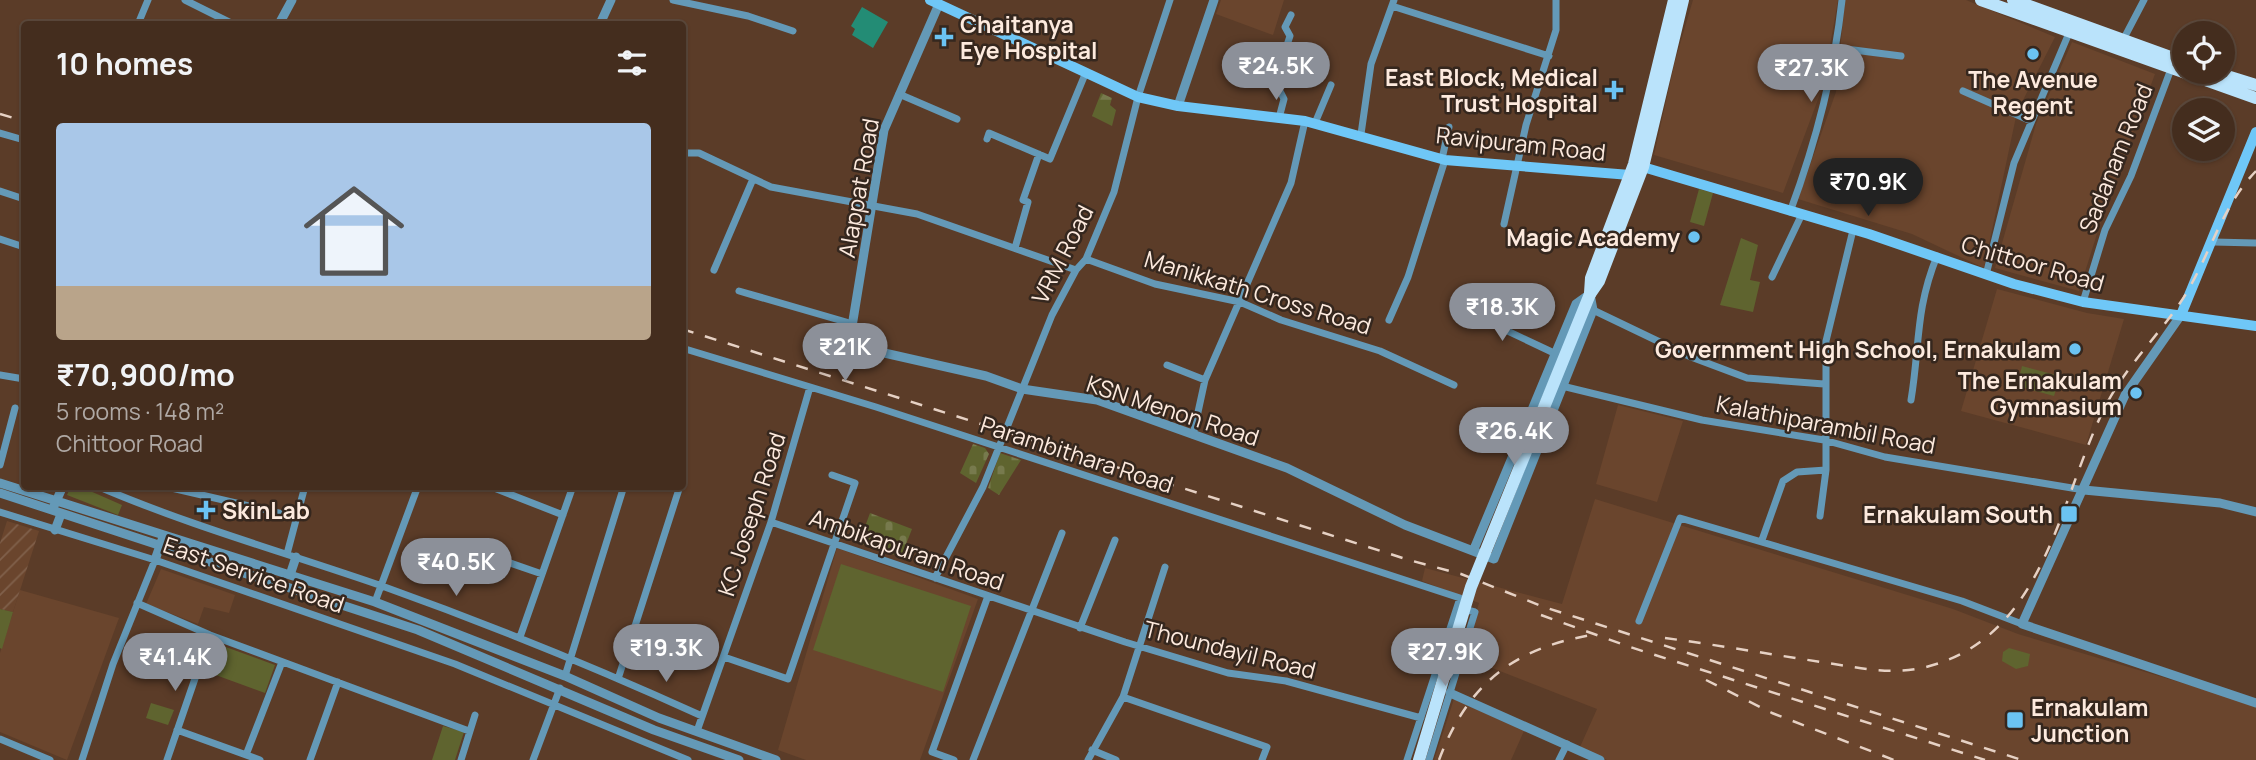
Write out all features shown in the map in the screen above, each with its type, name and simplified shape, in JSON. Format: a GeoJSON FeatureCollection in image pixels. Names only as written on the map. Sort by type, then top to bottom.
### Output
{"type":"FeatureCollection","features":[{"type":"Feature","properties":{"kind":"main road"},"geometry":{"type":"LineString","coordinates":[[1590,293],[1591,278],[1630,175],[1674,0]]}},
{"type":"Feature","properties":{"kind":"main road"},"geometry":{"type":"LineString","coordinates":[[1419,760],[1471,587],[1590,293],[1599,281],[1643,167],[1683,0]]}},
{"type":"Feature","properties":{"kind":"main road"},"geometry":{"type":"LineString","coordinates":[[1982,0],[2172,58]]}},
{"type":"Feature","properties":{"kind":"main road"},"geometry":{"type":"LineString","coordinates":[[2012,0],[2071,28],[2171,69],[2256,98]]}},
{"type":"Feature","properties":{"kind":"main road","name":"Ravipuram Road"},"geometry":{"type":"LineString","coordinates":[[935,2],[1138,97],[1178,106],[1310,122],[1361,134],[1443,159],[1630,175]]}},
{"type":"Feature","properties":{"kind":"main road"},"geometry":{"type":"LineString","coordinates":[[2235,78],[2256,85]]}},
{"type":"Feature","properties":{"kind":"main road"},"geometry":{"type":"LineString","coordinates":[[2181,315],[2213,243],[2256,132]]}},
{"type":"Feature","properties":{"kind":"main road","name":"Chittoor Road"},"geometry":{"type":"LineString","coordinates":[[1643,167],[1937,256],[1986,275],[2083,302],[2256,326]]}},
{"type":"Feature","properties":{"kind":"street"},"geometry":{"type":"LineString","coordinates":[[142,21],[148,0]]}},
{"type":"Feature","properties":{"kind":"street"},"geometry":{"type":"LineString","coordinates":[[185,0],[227,21]]}},
{"type":"Feature","properties":{"kind":"street"},"geometry":{"type":"LineString","coordinates":[[281,21],[292,0]]}},
{"type":"Feature","properties":{"kind":"street"},"geometry":{"type":"LineString","coordinates":[[601,21],[611,0]]}},
{"type":"Feature","properties":{"kind":"street"},"geometry":{"type":"LineString","coordinates":[[673,0],[748,16],[793,31]]}},
{"type":"Feature","properties":{"kind":"street","name":"VRM Road"},"geometry":{"type":"LineString","coordinates":[[935,578],[982,487],[1052,315],[1076,270],[1087,259],[1114,191],[1138,97],[1170,0]]}},
{"type":"Feature","properties":{"kind":"street"},"geometry":{"type":"LineString","coordinates":[[1178,106],[1214,0]]}},
{"type":"Feature","properties":{"kind":"street"},"geometry":{"type":"LineString","coordinates":[[1504,224],[1516,166],[1556,30],[1556,0]]}},
{"type":"Feature","properties":{"kind":"street"},"geometry":{"type":"LineString","coordinates":[[1772,277],[1796,213],[1838,48],[1842,0]]}},
{"type":"Feature","properties":{"kind":"street"},"geometry":{"type":"LineString","coordinates":[[2122,42],[2144,0]]}},
{"type":"Feature","properties":{"kind":"street","name":"Alappat Road"},"geometry":{"type":"LineString","coordinates":[[849,345],[874,206],[884,130],[935,2]]}},
{"type":"Feature","properties":{"kind":"street"},"geometry":{"type":"LineString","coordinates":[[1361,134],[1371,64],[1393,3],[1549,56]]}},
{"type":"Feature","properties":{"kind":"street"},"geometry":{"type":"LineString","coordinates":[[1279,118],[1284,99],[1275,81],[1290,36],[1285,27],[1291,15]]}},
{"type":"Feature","properties":{"kind":"street"},"geometry":{"type":"LineString","coordinates":[[1986,275],[2014,163],[2071,28]]}},
{"type":"Feature","properties":{"kind":"street"},"geometry":{"type":"LineString","coordinates":[[1838,48],[1901,56]]}},
{"type":"Feature","properties":{"kind":"street","name":"Sadanam Road"},"geometry":{"type":"LineString","coordinates":[[2083,302],[2105,230],[2131,176],[2171,69]]}},
{"type":"Feature","properties":{"kind":"street"},"geometry":{"type":"LineString","coordinates":[[988,136],[1051,159],[1086,72]]}},
{"type":"Feature","properties":{"kind":"street"},"geometry":{"type":"LineString","coordinates":[[1193,435],[1205,380],[1291,183],[1310,122],[1331,85]]}},
{"type":"Feature","properties":{"kind":"street"},"geometry":{"type":"LineString","coordinates":[[1963,91],[2031,121]]}},
{"type":"Feature","properties":{"kind":"street"},"geometry":{"type":"LineString","coordinates":[[899,94],[957,119]]}},
{"type":"Feature","properties":{"kind":"street"},"geometry":{"type":"LineString","coordinates":[[1389,320],[1408,277],[1443,159],[1449,127]]}},
{"type":"Feature","properties":{"kind":"street"},"geometry":{"type":"LineString","coordinates":[[0,133],[21,139]]}},
{"type":"Feature","properties":{"kind":"street"},"geometry":{"type":"LineString","coordinates":[[686,153],[699,153],[771,187],[917,214],[1076,270]]}},
{"type":"Feature","properties":{"kind":"street"},"geometry":{"type":"LineString","coordinates":[[1015,247],[1028,202],[1023,200],[1039,154]]}},
{"type":"Feature","properties":{"kind":"street"},"geometry":{"type":"LineString","coordinates":[[714,270],[753,179]]}},
{"type":"Feature","properties":{"kind":"street"},"geometry":{"type":"LineString","coordinates":[[0,191],[21,199]]}},
{"type":"Feature","properties":{"kind":"street"},"geometry":{"type":"LineString","coordinates":[[1820,516],[1826,470],[1826,341],[1853,230]]}},
{"type":"Feature","properties":{"kind":"street"},"geometry":{"type":"LineString","coordinates":[[0,239],[21,246]]}},
{"type":"Feature","properties":{"kind":"street"},"geometry":{"type":"LineString","coordinates":[[2213,243],[2256,243]]}},
{"type":"Feature","properties":{"kind":"street"},"geometry":{"type":"LineString","coordinates":[[1912,400],[1919,318],[1927,282],[1937,256]]}},
{"type":"Feature","properties":{"kind":"street","name":"Manikkath Cross Road"},"geometry":{"type":"LineString","coordinates":[[1087,259],[1156,284],[1240,302],[1281,320],[1380,351],[1454,385]]}},
{"type":"Feature","properties":{"kind":"street"},"geometry":{"type":"LineString","coordinates":[[738,290],[853,324]]}},
{"type":"Feature","properties":{"kind":"street"},"geometry":{"type":"LineString","coordinates":[[1474,550],[1576,303],[1590,293],[1593,310],[1562,386]]}},
{"type":"Feature","properties":{"kind":"street"},"geometry":{"type":"LineString","coordinates":[[1461,309],[1554,353]]}},
{"type":"Feature","properties":{"kind":"street"},"geometry":{"type":"LineString","coordinates":[[1593,310],[1691,357],[1747,379],[1824,384]]}},
{"type":"Feature","properties":{"kind":"street"},"geometry":{"type":"LineString","coordinates":[[2022,624],[2125,395],[2181,315]]}},
{"type":"Feature","properties":{"kind":"street","name":"KSN Menon Road"},"geometry":{"type":"LineString","coordinates":[[849,345],[986,376],[1022,389],[1097,400],[1287,468],[1405,525],[1494,559],[1562,386]]}},
{"type":"Feature","properties":{"kind":"street","name":"Parambithara Road"},"geometry":{"type":"LineString","coordinates":[[686,349],[1460,598],[1457,608]]}},
{"type":"Feature","properties":{"kind":"street"},"geometry":{"type":"LineString","coordinates":[[1167,365],[1205,380]]}},
{"type":"Feature","properties":{"kind":"street"},"geometry":{"type":"LineString","coordinates":[[0,375],[21,378]]}},
{"type":"Feature","properties":{"kind":"street","name":"Kalathiparambil Road"},"geometry":{"type":"LineString","coordinates":[[1562,386],[1702,420],[1824,440],[1909,461],[2084,490]]}},
{"type":"Feature","properties":{"kind":"street","name":"KC Joseph Road"},"geometry":{"type":"LineString","coordinates":[[697,731],[771,522],[810,387]]}},
{"type":"Feature","properties":{"kind":"street"},"geometry":{"type":"LineString","coordinates":[[0,465],[15,408]]}},
{"type":"Feature","properties":{"kind":"street"},"geometry":{"type":"LineString","coordinates":[[1762,540],[1783,481],[1797,472],[1826,470]]}},
{"type":"Feature","properties":{"kind":"street"},"geometry":{"type":"LineString","coordinates":[[724,657],[788,679],[855,483],[832,475]]}},
{"type":"Feature","properties":{"kind":"street"},"geometry":{"type":"LineString","coordinates":[[0,483],[21,490]]}},
{"type":"Feature","properties":{"kind":"street"},"geometry":{"type":"LineString","coordinates":[[22,490],[375,602],[776,760]]}},
{"type":"Feature","properties":{"kind":"street"},"geometry":{"type":"LineString","coordinates":[[55,530],[56,501],[60,490]]}},
{"type":"Feature","properties":{"kind":"street"},"geometry":{"type":"LineString","coordinates":[[106,490],[152,510],[382,586],[520,637],[702,716]]}},
{"type":"Feature","properties":{"kind":"street"},"geometry":{"type":"LineString","coordinates":[[180,490],[296,517]]}},
{"type":"Feature","properties":{"kind":"street"},"geometry":{"type":"LineString","coordinates":[[290,575],[296,517],[304,490]]}},
{"type":"Feature","properties":{"kind":"street"},"geometry":{"type":"LineString","coordinates":[[375,602],[417,490]]}},
{"type":"Feature","properties":{"kind":"street"},"geometry":{"type":"LineString","coordinates":[[505,490],[563,515]]}},
{"type":"Feature","properties":{"kind":"street"},"geometry":{"type":"LineString","coordinates":[[520,637],[572,490]]}},
{"type":"Feature","properties":{"kind":"street"},"geometry":{"type":"LineString","coordinates":[[533,760],[571,659],[623,490]]}},
{"type":"Feature","properties":{"kind":"street"},"geometry":{"type":"LineString","coordinates":[[618,679],[679,490]]}},
{"type":"Feature","properties":{"kind":"street"},"geometry":{"type":"LineString","coordinates":[[2084,490],[2221,503],[2256,512]]}},
{"type":"Feature","properties":{"kind":"street"},"geometry":{"type":"LineString","coordinates":[[0,494],[418,630],[734,759],[736,746]]}},
{"type":"Feature","properties":{"kind":"street","name":"East Service Road"},"geometry":{"type":"LineString","coordinates":[[0,512],[155,560],[455,664],[688,760]]}},
{"type":"Feature","properties":{"kind":"street"},"geometry":{"type":"LineString","coordinates":[[1639,621],[1680,518],[1962,601],[2256,703]]}},
{"type":"Feature","properties":{"kind":"street","name":"Ambikapuram Road"},"geometry":{"type":"LineString","coordinates":[[771,522],[1032,611]]}},
{"type":"Feature","properties":{"kind":"street"},"geometry":{"type":"LineString","coordinates":[[973,760],[1062,533]]}},
{"type":"Feature","properties":{"kind":"street"},"geometry":{"type":"LineString","coordinates":[[82,760],[137,603],[164,536]]}},
{"type":"Feature","properties":{"kind":"street"},"geometry":{"type":"LineString","coordinates":[[1080,628],[1115,540]]}},
{"type":"Feature","properties":{"kind":"street"},"geometry":{"type":"LineString","coordinates":[[449,542],[542,574]]}},
{"type":"Feature","properties":{"kind":"street"},"geometry":{"type":"LineString","coordinates":[[1088,760],[1123,696],[1165,567]]}},
{"type":"Feature","properties":{"kind":"street"},"geometry":{"type":"LineString","coordinates":[[954,760],[932,752],[988,596]]}},
{"type":"Feature","properties":{"kind":"street"},"geometry":{"type":"LineString","coordinates":[[137,603],[210,635],[469,731]]}},
{"type":"Feature","properties":{"kind":"street"},"geometry":{"type":"LineString","coordinates":[[1407,760],[1457,608],[1475,612],[1429,760]]}},
{"type":"Feature","properties":{"kind":"street","name":"Thoundayil Road"},"geometry":{"type":"LineString","coordinates":[[1032,611],[1228,673],[1286,681],[1421,718]]}},
{"type":"Feature","properties":{"kind":"street"},"geometry":{"type":"LineString","coordinates":[[167,760],[210,635]]}},
{"type":"Feature","properties":{"kind":"street"},"geometry":{"type":"LineString","coordinates":[[246,755],[282,662]]}},
{"type":"Feature","properties":{"kind":"street"},"geometry":{"type":"LineString","coordinates":[[310,760],[338,682]]}},
{"type":"Feature","properties":{"kind":"street"},"geometry":{"type":"LineString","coordinates":[[1450,693],[1600,760]]}},
{"type":"Feature","properties":{"kind":"street"},"geometry":{"type":"LineString","coordinates":[[1123,696],[1267,747],[1262,760]]}},
{"type":"Feature","properties":{"kind":"street"},"geometry":{"type":"LineString","coordinates":[[461,760],[475,715]]}},
{"type":"Feature","properties":{"kind":"street"},"geometry":{"type":"LineString","coordinates":[[177,730],[260,760]]}},
{"type":"Feature","properties":{"kind":"street"},"geometry":{"type":"LineString","coordinates":[[692,743],[697,731]]}},
{"type":"Feature","properties":{"kind":"street"},"geometry":{"type":"LineString","coordinates":[[0,739],[50,760]]}},
{"type":"Feature","properties":{"kind":"street"},"geometry":{"type":"LineString","coordinates":[[1559,760],[1567,744]]}},
{"type":"Feature","properties":{"kind":"street"},"geometry":{"type":"LineString","coordinates":[[1092,750],[1116,760]]}},
{"type":"Feature","properties":{"kind":"shaded area"},"geometry":{"type":"Polygon","coordinates":[[[1221,0],[1284,0],[1273,35],[1216,14],[1221,0]]]}},
{"type":"Feature","properties":{"kind":"shaded area"},"geometry":{"type":"Polygon","coordinates":[[[1693,0],[1838,0],[1823,86],[1783,193],[1654,155],[1675,61],[1693,0]]]}},
{"type":"Feature","properties":{"kind":"shaded area"},"geometry":{"type":"Polygon","coordinates":[[[1845,0],[1966,0],[2055,37],[2017,112],[1984,268],[1912,234],[1798,199],[1836,92],[1845,0]]]}},
{"type":"Feature","properties":{"kind":"shaded area"},"geometry":{"type":"Polygon","coordinates":[[[2072,42],[2155,74],[2107,202],[2079,291],[1995,268],[2036,124],[2072,42]]]}},
{"type":"Feature","properties":{"kind":"shaded area"},"geometry":{"type":"Polygon","coordinates":[[[1997,289],[2087,313],[2124,319],[2086,445],[1961,411],[1997,289]]]}},
{"type":"Feature","properties":{"kind":"shaded area"},"geometry":{"type":"Polygon","coordinates":[[[1618,405],[1683,421],[1657,502],[1596,484],[1618,405]]]}},
{"type":"Feature","properties":{"kind":"shaded area"},"geometry":{"type":"Polygon","coordinates":[[[1595,499],[1953,609],[2018,634],[2256,705],[2256,760],[1607,760],[1580,747],[1597,709],[1464,657],[1479,603],[1422,581],[1425,568],[1562,604],[1595,499]]]}},
{"type":"Feature","properties":{"kind":"shaded area"},"geometry":{"type":"Polygon","coordinates":[[[7,521],[39,531],[13,612],[0,609],[0,543],[7,521]]]}},
{"type":"Feature","properties":{"kind":"shaded area"},"geometry":{"type":"Polygon","coordinates":[[[837,548],[978,599],[920,760],[806,760],[778,750],[837,548]]]}},
{"type":"Feature","properties":{"kind":"shaded area"},"geometry":{"type":"Polygon","coordinates":[[[161,569],[235,595],[229,613],[204,607],[198,624],[146,604],[161,569]]]}},
{"type":"Feature","properties":{"kind":"shaded area"},"geometry":{"type":"Polygon","coordinates":[[[20,590],[119,618],[67,760],[0,732],[0,653],[20,590]]]}},
{"type":"Feature","properties":{"kind":"shaded area"},"geometry":{"type":"Polygon","coordinates":[[[1454,699],[1524,731],[1511,760],[1434,760],[1454,699]]]}},
{"type":"Feature","properties":{"kind":"green space"},"geometry":{"type":"Polygon","coordinates":[[[1101,93],[1112,98],[1110,105],[1116,110],[1112,126],[1092,116],[1101,93]]]}},
{"type":"Feature","properties":{"kind":"green space"},"geometry":{"type":"Polygon","coordinates":[[[1699,189],[1713,193],[1704,226],[1690,222],[1699,189]]]}},
{"type":"Feature","properties":{"kind":"green space"},"geometry":{"type":"Polygon","coordinates":[[[1741,238],[1758,245],[1750,280],[1760,282],[1753,312],[1720,305],[1741,238]]]}},
{"type":"Feature","properties":{"kind":"green space"},"geometry":{"type":"Polygon","coordinates":[[[2022,366],[2060,376],[2054,396],[2017,386],[2022,366]]]}},
{"type":"Feature","properties":{"kind":"green space"},"geometry":{"type":"Polygon","coordinates":[[[973,444],[985,448],[989,454],[976,483],[960,473],[973,444]]]}},
{"type":"Feature","properties":{"kind":"green space"},"geometry":{"type":"Polygon","coordinates":[[[1000,453],[1021,460],[999,495],[988,488],[1000,453]]]}},
{"type":"Feature","properties":{"kind":"green space"},"geometry":{"type":"Polygon","coordinates":[[[69,490],[88,490],[122,505],[118,515],[67,495],[69,490]]]}},
{"type":"Feature","properties":{"kind":"green space"},"geometry":{"type":"Polygon","coordinates":[[[870,513],[912,529],[901,557],[859,543],[870,513]]]}},
{"type":"Feature","properties":{"kind":"green space"},"geometry":{"type":"Polygon","coordinates":[[[841,564],[971,606],[943,692],[813,650],[841,564]]]}},
{"type":"Feature","properties":{"kind":"green space"},"geometry":{"type":"Polygon","coordinates":[[[0,609],[13,612],[2,649],[0,648],[0,609]]]}},
{"type":"Feature","properties":{"kind":"green space"},"geometry":{"type":"Polygon","coordinates":[[[212,642],[275,665],[265,693],[202,670],[212,642]]]}},
{"type":"Feature","properties":{"kind":"green space"},"geometry":{"type":"Polygon","coordinates":[[[2009,648],[2030,654],[2028,666],[2016,669],[2002,661],[2003,652],[2009,648]]]}},
{"type":"Feature","properties":{"kind":"green space"},"geometry":{"type":"Polygon","coordinates":[[[139,655],[161,663],[155,679],[133,671],[139,655]]]}},
{"type":"Feature","properties":{"kind":"green space"},"geometry":{"type":"Polygon","coordinates":[[[151,703],[174,710],[168,725],[146,718],[151,703]]]}},
{"type":"Feature","properties":{"kind":"green space"},"geometry":{"type":"Polygon","coordinates":[[[443,726],[464,732],[455,760],[432,760],[443,726]]]}},
{"type":"Feature","properties":{"kind":"water"},"geometry":{"type":"Polygon","coordinates":[[[862,7],[888,22],[873,48],[852,35],[855,29],[851,26],[862,7]]]}},
{"type":"Feature","properties":{"kind":"railway"},"geometry":{"type":"LineString","coordinates":[[0,114],[21,120]]}},
{"type":"Feature","properties":{"kind":"railway"},"geometry":{"type":"LineString","coordinates":[[1665,638],[1860,668],[1900,671],[1926,667],[1966,651],[1998,627],[2023,596],[2043,560],[2106,405],[2180,303],[2233,201],[2256,171]]}},
{"type":"Feature","properties":{"kind":"railway"},"geometry":{"type":"LineString","coordinates":[[686,330],[1409,560],[1461,574],[1544,607],[2022,760]]}},
{"type":"Feature","properties":{"kind":"railway"},"geometry":{"type":"LineString","coordinates":[[1541,615],[1630,647],[1985,760]]}},
{"type":"Feature","properties":{"kind":"railway"},"geometry":{"type":"LineString","coordinates":[[1439,760],[1464,711],[1496,674],[1539,649],[1592,635]]}},
{"type":"Feature","properties":{"kind":"railway"},"geometry":{"type":"LineString","coordinates":[[1706,680],[1772,713],[1894,760]]}},
{"type":"Feature","properties":{"kind":"place","name":"Chaitanya Eye Hospital"},"geometry":{"type":"Point","coordinates":[944,37]}},
{"type":"Feature","properties":{"kind":"place","name":"The Avenue Regent"},"geometry":{"type":"Point","coordinates":[2033,54]}},
{"type":"Feature","properties":{"kind":"place","name":"East Block, Medical Trust Hospital"},"geometry":{"type":"Point","coordinates":[1614,90]}},
{"type":"Feature","properties":{"kind":"place","name":"Magic Academy"},"geometry":{"type":"Point","coordinates":[1694,237]}},
{"type":"Feature","properties":{"kind":"place","name":"Government High School, Ernakulam"},"geometry":{"type":"Point","coordinates":[2075,349]}},
{"type":"Feature","properties":{"kind":"place","name":"The Ernakulam Gymnasium"},"geometry":{"type":"Point","coordinates":[2136,393]}},
{"type":"Feature","properties":{"kind":"place","name":"SkinLab"},"geometry":{"type":"Point","coordinates":[206,510]}},
{"type":"Feature","properties":{"kind":"place","name":"Ernakulam South"},"geometry":{"type":"Point","coordinates":[2069,514]}},
{"type":"Feature","properties":{"kind":"place","name":"Ernakulam Junction"},"geometry":{"type":"Point","coordinates":[2015,720]}}]}
